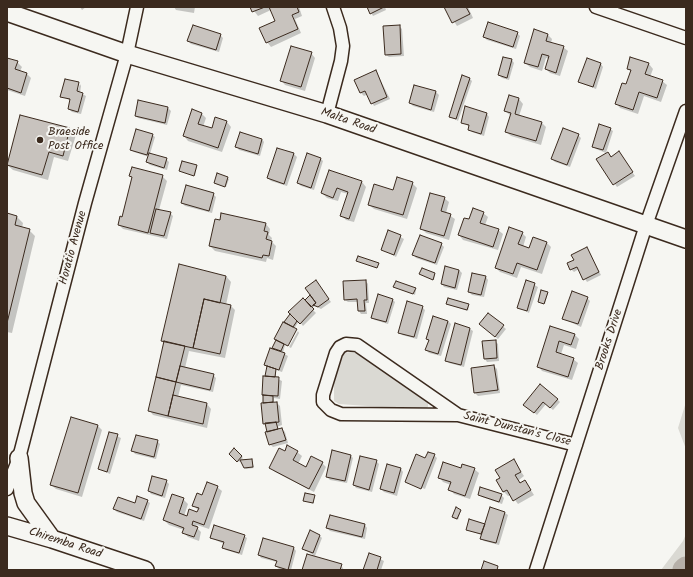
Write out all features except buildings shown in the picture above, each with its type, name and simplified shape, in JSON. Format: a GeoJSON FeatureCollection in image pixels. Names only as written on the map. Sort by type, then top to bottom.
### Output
{"type":"FeatureCollection","features":[{"type":"Feature","properties":{"kind":"street","name":"Horatio Avenue"},"geometry":{"type":"LineString","coordinates":[[7,489],[19,458],[85,203],[127,54],[137,7]]}},
{"type":"Feature","properties":{"kind":"street"},"geometry":{"type":"LineString","coordinates":[[327,114],[341,61],[343,46],[340,28],[333,7]]}},
{"type":"Feature","properties":{"kind":"street"},"geometry":{"type":"LineString","coordinates":[[596,7],[686,38]]}},
{"type":"Feature","properties":{"kind":"street","name":"Malta Road"},"geometry":{"type":"LineString","coordinates":[[7,12],[127,54],[327,114],[686,239]]}},
{"type":"Feature","properties":{"kind":"street","name":"Brooks Drive"},"geometry":{"type":"LineString","coordinates":[[536,570],[646,225],[686,112]]}},
{"type":"Feature","properties":{"kind":"street","name":"Saint Dunstan's Close"},"geometry":{"type":"LineString","coordinates":[[458,415],[357,345],[346,344],[340,347],[336,353],[323,395],[323,402],[331,410],[340,414],[458,415],[576,445]]}},
{"type":"Feature","properties":{"kind":"street"},"geometry":{"type":"LineString","coordinates":[[19,458],[23,493],[26,503],[52,539]]}},
{"type":"Feature","properties":{"kind":"street","name":"Chiremba Road"},"geometry":{"type":"LineString","coordinates":[[7,526],[52,539],[145,570]]}},
{"type":"Feature","properties":{"kind":"shaded area"},"geometry":{"type":"Polygon","coordinates":[[[351,352],[361,354],[422,397],[428,403],[428,407],[424,410],[339,404],[334,401],[334,383],[340,360],[344,353],[351,352]]]}},
{"type":"Feature","properties":{"kind":"shaded area"},"geometry":{"type":"Polygon","coordinates":[[[686,402],[686,449],[678,428],[686,402]]]}},
{"type":"Feature","properties":{"kind":"shaded area"},"geometry":{"type":"Polygon","coordinates":[[[686,534],[686,570],[661,570],[683,541],[686,534]]]}},
{"type":"Feature","properties":{"kind":"place","name":"Braeside Post Office"},"geometry":{"type":"Point","coordinates":[40,140]}}]}
